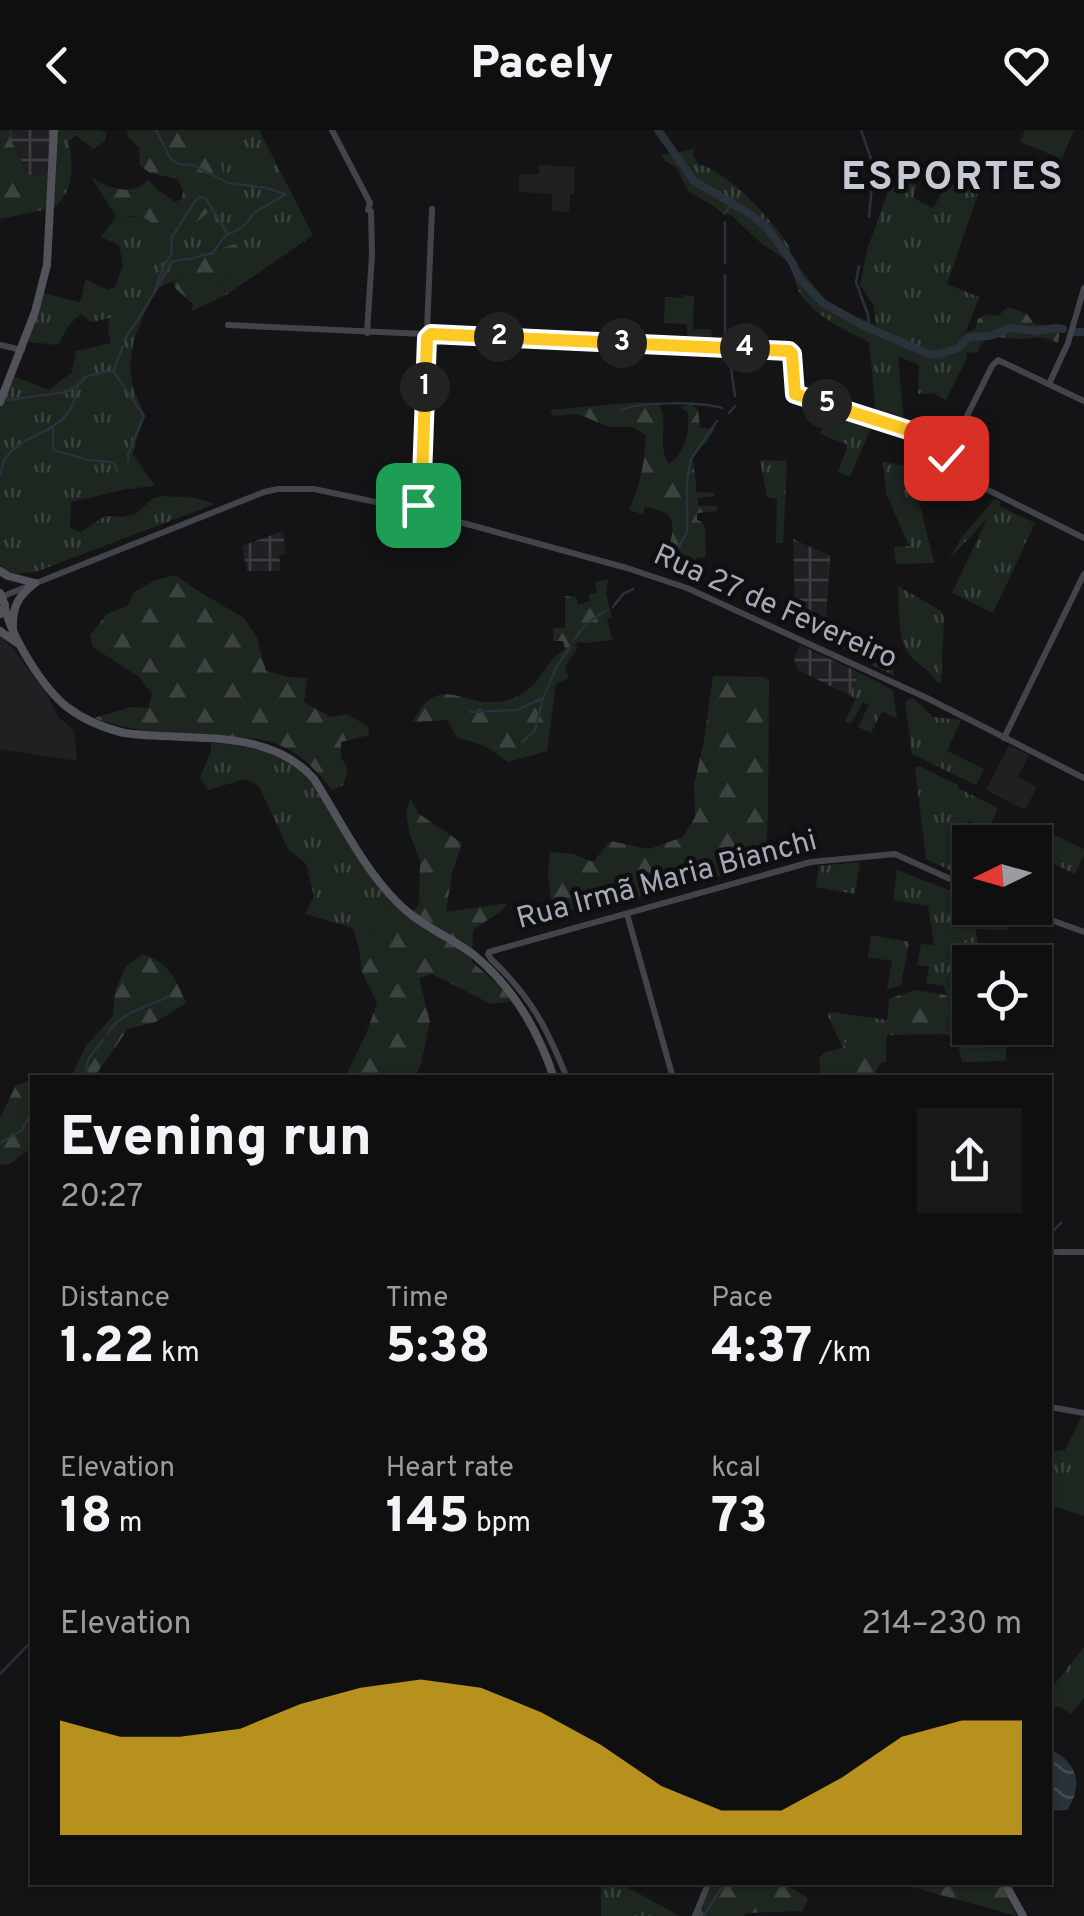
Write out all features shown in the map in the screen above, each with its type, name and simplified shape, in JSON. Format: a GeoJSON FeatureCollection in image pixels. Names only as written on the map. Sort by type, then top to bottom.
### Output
{"type":"FeatureCollection","features":[{"type":"Feature","properties":{"kind":"main road"},"geometry":{"type":"LineString","coordinates":[[0,402],[22,350],[47,265],[54,130]]}},
{"type":"Feature","properties":{"kind":"main road"},"geometry":{"type":"LineString","coordinates":[[0,571],[36,583]]}},
{"type":"Feature","properties":{"kind":"main road"},"geometry":{"type":"LineString","coordinates":[[13,633],[15,606],[21,594],[36,583]]}},
{"type":"Feature","properties":{"kind":"main road"},"geometry":{"type":"LineString","coordinates":[[2,605],[18,643],[54,694],[66,706],[107,729],[144,736],[253,744],[271,748],[297,762],[314,780],[373,873],[395,900],[474,956],[510,992],[529,1019],[553,1075]]}},
{"type":"Feature","properties":{"kind":"main road"},"geometry":{"type":"LineString","coordinates":[[0,631],[18,643]]}},
{"type":"Feature","properties":{"kind":"main road"},"geometry":{"type":"LineString","coordinates":[[1006,1885],[1023,1916]]}},
{"type":"Feature","properties":{"kind":"street"},"geometry":{"type":"LineString","coordinates":[[332,130],[370,207],[372,255],[367,332]]}},
{"type":"Feature","properties":{"kind":"street"},"geometry":{"type":"LineString","coordinates":[[417,509],[432,209]]}},
{"type":"Feature","properties":{"kind":"street"},"geometry":{"type":"LineString","coordinates":[[1049,384],[1068,343],[1084,288]]}},
{"type":"Feature","properties":{"kind":"street"},"geometry":{"type":"LineString","coordinates":[[228,326],[791,353],[795,394],[914,432],[944,468],[1084,538]]}},
{"type":"Feature","properties":{"kind":"street"},"geometry":{"type":"LineString","coordinates":[[0,344],[22,350]]}},
{"type":"Feature","properties":{"kind":"street"},"geometry":{"type":"LineString","coordinates":[[940,462],[946,458],[998,360],[1084,401]]}},
{"type":"Feature","properties":{"kind":"street","name":"Rua 27 de Fevereiro"},"geometry":{"type":"LineString","coordinates":[[2,605],[36,583],[264,492],[314,488],[417,509],[687,588],[927,698],[1084,778]]}},
{"type":"Feature","properties":{"kind":"street"},"geometry":{"type":"LineString","coordinates":[[1004,738],[1084,574]]}},
{"type":"Feature","properties":{"kind":"street","name":"Rua Irmã Maria Bianchi"},"geometry":{"type":"LineString","coordinates":[[566,1075],[538,1012],[488,953],[810,862],[889,854],[952,879]]}},
{"type":"Feature","properties":{"kind":"street"},"geometry":{"type":"LineString","coordinates":[[627,914],[672,1075]]}},
{"type":"Feature","properties":{"kind":"street"},"geometry":{"type":"LineString","coordinates":[[1052,920],[1084,932]]}},
{"type":"Feature","properties":{"kind":"street"},"geometry":{"type":"LineString","coordinates":[[1052,1252],[1084,1252]]}},
{"type":"Feature","properties":{"kind":"street"},"geometry":{"type":"LineString","coordinates":[[1052,1407],[1084,1413]]}},
{"type":"Feature","properties":{"kind":"street"},"geometry":{"type":"LineString","coordinates":[[694,1916],[708,1885]]}},
{"type":"Feature","properties":{"kind":"shaded area"},"geometry":{"type":"Polygon","coordinates":[[[10,130],[56,130],[55,175],[29,176],[10,130]]]}},
{"type":"Feature","properties":{"kind":"shaded area"},"geometry":{"type":"Polygon","coordinates":[[[539,165],[575,167],[569,212],[552,211],[552,194],[519,192],[519,174],[539,174],[539,165]]]}},
{"type":"Feature","properties":{"kind":"shaded area"},"geometry":{"type":"Polygon","coordinates":[[[283,531],[286,554],[279,555],[281,571],[247,571],[242,546],[283,531]]]}},
{"type":"Feature","properties":{"kind":"shaded area"},"geometry":{"type":"Polygon","coordinates":[[[793,539],[830,556],[826,619],[831,622],[822,638],[795,624],[793,539]]]}},
{"type":"Feature","properties":{"kind":"shaded area"},"geometry":{"type":"Polygon","coordinates":[[[0,636],[48,696],[58,717],[74,730],[77,761],[0,749],[0,636]]]}},
{"type":"Feature","properties":{"kind":"shaded area"},"geometry":{"type":"Polygon","coordinates":[[[800,645],[860,673],[849,695],[798,670],[794,659],[800,645]]]}},
{"type":"Feature","properties":{"kind":"shaded area"},"geometry":{"type":"Polygon","coordinates":[[[1009,745],[1029,755],[1018,777],[1037,787],[1025,810],[986,790],[1009,745]]]}},
{"type":"Feature","properties":{"kind":"green space"},"geometry":{"type":"Polygon","coordinates":[[[0,130],[10,130],[28,175],[55,175],[53,208],[0,219],[0,130]]]}},
{"type":"Feature","properties":{"kind":"green space"},"geometry":{"type":"Polygon","coordinates":[[[56,130],[106,132],[105,141],[94,149],[75,135],[69,141],[69,186],[53,208],[56,130]]]}},
{"type":"Feature","properties":{"kind":"green space"},"geometry":{"type":"Polygon","coordinates":[[[127,130],[204,130],[224,175],[222,191],[210,210],[191,225],[170,232],[141,217],[116,216],[91,177],[128,190],[148,179],[175,202],[182,199],[183,190],[177,179],[150,173],[140,165],[139,147],[128,137],[127,130]]]}},
{"type":"Feature","properties":{"kind":"green space"},"geometry":{"type":"Polygon","coordinates":[[[204,130],[259,130],[313,235],[228,294],[218,283],[231,272],[221,247],[185,264],[180,278],[155,289],[134,339],[130,364],[133,388],[144,414],[133,454],[155,486],[71,502],[70,528],[81,532],[105,516],[136,514],[153,498],[165,496],[215,504],[38,571],[13,573],[0,565],[0,395],[8,374],[49,390],[72,372],[76,351],[111,343],[110,318],[91,322],[81,314],[69,325],[58,345],[28,342],[42,293],[80,302],[86,279],[107,290],[115,287],[123,265],[119,245],[101,237],[116,216],[194,224],[217,199],[223,180],[204,130]]]}},
{"type":"Feature","properties":{"kind":"green space"},"geometry":{"type":"Polygon","coordinates":[[[1025,130],[1074,130],[1062,159],[1020,142],[1025,130]]]}},
{"type":"Feature","properties":{"kind":"green space"},"geometry":{"type":"Polygon","coordinates":[[[695,149],[693,155],[699,165],[737,187],[775,227],[791,250],[785,259],[732,216],[688,191],[676,167],[661,155],[695,149]]]}},
{"type":"Feature","properties":{"kind":"green space"},"geometry":{"type":"Polygon","coordinates":[[[896,180],[917,185],[913,198],[933,208],[949,181],[980,188],[947,284],[979,297],[966,332],[957,337],[967,358],[946,400],[933,393],[918,394],[919,365],[898,356],[904,422],[876,414],[869,342],[815,310],[799,291],[795,279],[797,264],[825,300],[876,325],[874,306],[860,285],[867,250],[890,186],[896,180]]]}},
{"type":"Feature","properties":{"kind":"green space"},"geometry":{"type":"Polygon","coordinates":[[[236,244],[242,257],[218,283],[228,294],[192,311],[193,304],[173,282],[180,278],[185,264],[236,244]]]}},
{"type":"Feature","properties":{"kind":"green space"},"geometry":{"type":"Polygon","coordinates":[[[694,296],[693,329],[711,329],[713,343],[688,344],[687,324],[664,323],[665,297],[694,296]]]}},
{"type":"Feature","properties":{"kind":"green space"},"geometry":{"type":"Polygon","coordinates":[[[1008,307],[1027,314],[1034,324],[1061,326],[1058,343],[1042,338],[994,337],[985,341],[977,353],[966,352],[957,337],[975,329],[978,319],[987,314],[998,316],[1008,307]]]}},
{"type":"Feature","properties":{"kind":"green space"},"geometry":{"type":"Polygon","coordinates":[[[658,403],[663,418],[663,449],[669,464],[683,448],[687,434],[688,413],[681,407],[691,404],[698,410],[700,428],[715,429],[693,455],[696,492],[715,493],[698,498],[698,505],[717,506],[717,511],[697,513],[697,520],[705,529],[706,557],[696,558],[694,573],[686,571],[687,565],[669,562],[672,526],[666,514],[645,507],[642,514],[629,510],[641,474],[646,435],[632,427],[609,427],[578,414],[553,416],[550,410],[658,403]]]}},
{"type":"Feature","properties":{"kind":"green space"},"geometry":{"type":"Polygon","coordinates":[[[829,412],[869,426],[850,477],[838,472],[848,445],[820,434],[829,412]]]}},
{"type":"Feature","properties":{"kind":"green space"},"geometry":{"type":"Polygon","coordinates":[[[760,460],[787,461],[783,543],[776,543],[777,499],[767,497],[760,460]]]}},
{"type":"Feature","properties":{"kind":"green space"},"geometry":{"type":"Polygon","coordinates":[[[883,462],[909,466],[934,563],[896,564],[894,547],[909,546],[886,493],[883,462]]]}},
{"type":"Feature","properties":{"kind":"green space"},"geometry":{"type":"Polygon","coordinates":[[[994,499],[1001,502],[999,506],[1035,523],[993,613],[952,593],[987,519],[949,559],[994,499]]]}},
{"type":"Feature","properties":{"kind":"green space"},"geometry":{"type":"Polygon","coordinates":[[[176,575],[244,618],[257,637],[266,671],[307,678],[304,702],[331,717],[346,714],[368,726],[369,735],[341,742],[341,757],[348,770],[343,785],[332,790],[300,757],[268,741],[151,731],[94,718],[131,707],[148,708],[152,694],[139,677],[93,647],[90,635],[107,614],[127,606],[134,592],[176,575]]]}},
{"type":"Feature","properties":{"kind":"green space"},"geometry":{"type":"Polygon","coordinates":[[[608,579],[606,593],[612,617],[607,619],[612,640],[574,645],[578,647],[565,667],[569,678],[556,684],[547,751],[508,762],[485,746],[457,737],[447,720],[413,722],[434,697],[445,694],[499,702],[526,691],[565,649],[563,641],[553,641],[553,628],[565,628],[565,596],[576,597],[578,605],[590,601],[589,594],[597,593],[595,582],[608,579]]]}},
{"type":"Feature","properties":{"kind":"green space"},"geometry":{"type":"Polygon","coordinates":[[[898,586],[941,611],[941,683],[904,647],[898,586]]]}},
{"type":"Feature","properties":{"kind":"green space"},"geometry":{"type":"Polygon","coordinates":[[[831,622],[892,654],[894,676],[822,638],[831,622]]]}},
{"type":"Feature","properties":{"kind":"green space"},"geometry":{"type":"Polygon","coordinates":[[[860,673],[893,690],[897,719],[882,711],[871,733],[858,727],[869,705],[863,702],[851,724],[845,721],[856,699],[849,695],[860,673]]]}},
{"type":"Feature","properties":{"kind":"green space"},"geometry":{"type":"Polygon","coordinates":[[[713,676],[769,680],[765,858],[725,875],[601,907],[567,910],[551,900],[550,852],[573,854],[593,862],[610,841],[649,849],[683,837],[695,817],[694,785],[713,676]]]}},
{"type":"Feature","properties":{"kind":"green space"},"geometry":{"type":"Polygon","coordinates":[[[913,698],[933,717],[961,720],[947,751],[984,769],[976,785],[912,754],[905,703],[913,698]]]}},
{"type":"Feature","properties":{"kind":"green space"},"geometry":{"type":"Polygon","coordinates":[[[211,743],[278,756],[311,782],[392,903],[359,948],[353,928],[305,914],[314,896],[306,864],[288,849],[259,786],[245,779],[208,790],[200,778],[211,743]]]}},
{"type":"Feature","properties":{"kind":"green space"},"geometry":{"type":"Polygon","coordinates":[[[915,767],[998,808],[990,825],[968,821],[966,825],[952,825],[952,871],[926,859],[915,767]]]}},
{"type":"Feature","properties":{"kind":"green space"},"geometry":{"type":"Polygon","coordinates":[[[410,799],[419,814],[462,843],[446,912],[508,903],[473,930],[472,962],[514,1001],[491,1004],[432,974],[419,978],[430,1022],[415,1075],[346,1075],[377,1003],[362,972],[359,948],[392,903],[408,917],[419,905],[420,860],[406,813],[410,799]]]}},
{"type":"Feature","properties":{"kind":"green space"},"geometry":{"type":"Polygon","coordinates":[[[1052,834],[1084,849],[1075,874],[1052,863],[1052,834]]]}},
{"type":"Feature","properties":{"kind":"green space"},"geometry":{"type":"Polygon","coordinates":[[[860,862],[855,894],[816,887],[819,866],[860,862]]]}},
{"type":"Feature","properties":{"kind":"green space"},"geometry":{"type":"Polygon","coordinates":[[[897,870],[952,889],[952,925],[1008,925],[1008,930],[975,929],[979,945],[952,945],[952,1020],[944,986],[926,983],[929,967],[917,965],[921,944],[934,945],[928,906],[893,900],[897,870]]]}},
{"type":"Feature","properties":{"kind":"green space"},"geometry":{"type":"Polygon","coordinates":[[[871,935],[909,942],[901,985],[887,990],[892,961],[868,957],[871,935]]]}},
{"type":"Feature","properties":{"kind":"green space"},"geometry":{"type":"Polygon","coordinates":[[[143,954],[160,962],[186,1003],[156,1022],[128,1029],[95,1075],[70,1075],[85,1047],[113,1016],[115,991],[126,966],[143,954]]]}},
{"type":"Feature","properties":{"kind":"green space"},"geometry":{"type":"Polygon","coordinates":[[[914,990],[946,995],[952,1034],[886,1035],[889,999],[914,990]]]}},
{"type":"Feature","properties":{"kind":"green space"},"geometry":{"type":"Polygon","coordinates":[[[827,1014],[887,1020],[886,1062],[850,1063],[827,1014]]]}},
{"type":"Feature","properties":{"kind":"green space"},"geometry":{"type":"Polygon","coordinates":[[[868,1022],[874,1024],[882,1060],[874,1075],[817,1075],[819,1058],[825,1052],[842,1048],[868,1022]]]}},
{"type":"Feature","properties":{"kind":"green space"},"geometry":{"type":"Polygon","coordinates":[[[958,1045],[1006,1045],[1006,1061],[962,1062],[958,1045]]]}},
{"type":"Feature","properties":{"kind":"green space"},"geometry":{"type":"Polygon","coordinates":[[[30,1081],[30,1149],[10,1164],[0,1165],[0,1118],[16,1085],[30,1081]]]}},
{"type":"Feature","properties":{"kind":"green space"},"geometry":{"type":"Polygon","coordinates":[[[1084,1417],[1084,1516],[1052,1506],[1052,1451],[1065,1450],[1084,1417]]]}},
{"type":"Feature","properties":{"kind":"green space"},"geometry":{"type":"Polygon","coordinates":[[[1084,1647],[1084,1698],[1071,1714],[1052,1706],[1052,1687],[1084,1647]]]}},
{"type":"Feature","properties":{"kind":"green space"},"geometry":{"type":"Polygon","coordinates":[[[601,1885],[623,1885],[680,1916],[601,1916],[601,1885]]]}},
{"type":"Feature","properties":{"kind":"green space"},"geometry":{"type":"Polygon","coordinates":[[[709,1885],[786,1885],[808,1898],[803,1911],[696,1916],[709,1885]]]}},
{"type":"Feature","properties":{"kind":"green space"},"geometry":{"type":"Polygon","coordinates":[[[1001,1885],[1017,1916],[908,1886],[1001,1885]]]}},
{"type":"Feature","properties":{"kind":"water"},"geometry":{"type":"Polygon","coordinates":[[[1052,1750],[1066,1760],[1075,1775],[1075,1792],[1067,1810],[1052,1811],[1052,1750]]]}},
{"type":"Feature","properties":{"kind":"waterway"},"geometry":{"type":"LineString","coordinates":[[156,130],[172,160],[179,164],[193,165],[228,183],[284,194]]}},
{"type":"Feature","properties":{"kind":"waterway"},"geometry":{"type":"LineString","coordinates":[[658,130],[694,181],[752,215],[767,228],[799,278],[823,303],[862,325],[931,355],[958,348],[969,337],[990,336],[1010,328],[1063,329]]}},
{"type":"Feature","properties":{"kind":"waterway"},"geometry":{"type":"LineString","coordinates":[[861,130],[872,162],[869,217]]}},
{"type":"Feature","properties":{"kind":"waterway"},"geometry":{"type":"LineString","coordinates":[[125,339],[171,262],[212,254],[224,237],[286,194]]}},
{"type":"Feature","properties":{"kind":"waterway"},"geometry":{"type":"LineString","coordinates":[[155,289],[171,255],[172,237],[196,200],[206,199],[227,233]]}},
{"type":"Feature","properties":{"kind":"waterway"},"geometry":{"type":"LineString","coordinates":[[724,214],[732,204]]}},
{"type":"Feature","properties":{"kind":"waterway"},"geometry":{"type":"LineString","coordinates":[[725,222],[725,263]]}},
{"type":"Feature","properties":{"kind":"waterway"},"geometry":{"type":"LineString","coordinates":[[859,266],[856,282],[869,328]]}},
{"type":"Feature","properties":{"kind":"waterway"},"geometry":{"type":"LineString","coordinates":[[725,275],[725,340]]}},
{"type":"Feature","properties":{"kind":"waterway"},"geometry":{"type":"LineString","coordinates":[[1075,332],[1084,332]]}},
{"type":"Feature","properties":{"kind":"waterway"},"geometry":{"type":"LineString","coordinates":[[0,475],[5,459],[14,449],[67,415],[77,386],[87,376],[114,370],[123,346]]}},
{"type":"Feature","properties":{"kind":"waterway"},"geometry":{"type":"LineString","coordinates":[[729,354],[735,396]]}},
{"type":"Feature","properties":{"kind":"waterway"},"geometry":{"type":"LineString","coordinates":[[114,372],[144,416],[128,462]]}},
{"type":"Feature","properties":{"kind":"waterway"},"geometry":{"type":"LineString","coordinates":[[8,400],[66,392],[75,387]]}},
{"type":"Feature","properties":{"kind":"waterway"},"geometry":{"type":"LineString","coordinates":[[621,410],[671,403],[722,408]]}},
{"type":"Feature","properties":{"kind":"waterway"},"geometry":{"type":"LineString","coordinates":[[729,413],[735,406]]}},
{"type":"Feature","properties":{"kind":"waterway"},"geometry":{"type":"LineString","coordinates":[[674,554],[687,533],[691,459],[717,421]]}},
{"type":"Feature","properties":{"kind":"waterway"},"geometry":{"type":"LineString","coordinates":[[53,429],[56,451],[111,462],[117,471]]}},
{"type":"Feature","properties":{"kind":"waterway"},"geometry":{"type":"LineString","coordinates":[[613,607],[633,589]]}},
{"type":"Feature","properties":{"kind":"waterway"},"geometry":{"type":"LineString","coordinates":[[573,641],[587,624],[606,611]]}},
{"type":"Feature","properties":{"kind":"waterway"},"geometry":{"type":"LineString","coordinates":[[522,742],[535,730],[543,698],[570,647]]}},
{"type":"Feature","properties":{"kind":"waterway"},"geometry":{"type":"LineString","coordinates":[[470,712],[517,710],[541,699]]}},
{"type":"Feature","properties":{"kind":"waterway"},"geometry":{"type":"LineString","coordinates":[[107,1034],[127,1015],[169,996]]}},
{"type":"Feature","properties":{"kind":"waterway"},"geometry":{"type":"LineString","coordinates":[[84,1075],[89,1058],[103,1040]]}},
{"type":"Feature","properties":{"kind":"waterway"},"geometry":{"type":"LineString","coordinates":[[0,1143],[22,1130],[30,1114]]}},
{"type":"Feature","properties":{"kind":"waterway"},"geometry":{"type":"LineString","coordinates":[[1052,1232],[1061,1223]]}},
{"type":"Feature","properties":{"kind":"waterway"},"geometry":{"type":"LineString","coordinates":[[0,1674],[30,1643]]}},
{"type":"Feature","properties":{"kind":"waterway"},"geometry":{"type":"LineString","coordinates":[[704,1916],[723,1885]]}},
{"type":"Feature","properties":{"kind":"district","name":"ESPORTES"},"geometry":{"type":"Point","coordinates":[953,179]}},
{"type":"Feature","properties":{"kind":"route"},"geometry":{"type":"LineString","coordinates":[[418,505],[421,506],[427,338],[431,334],[789,351],[795,394],[914,432],[940,462],[946,458]]}}]}
